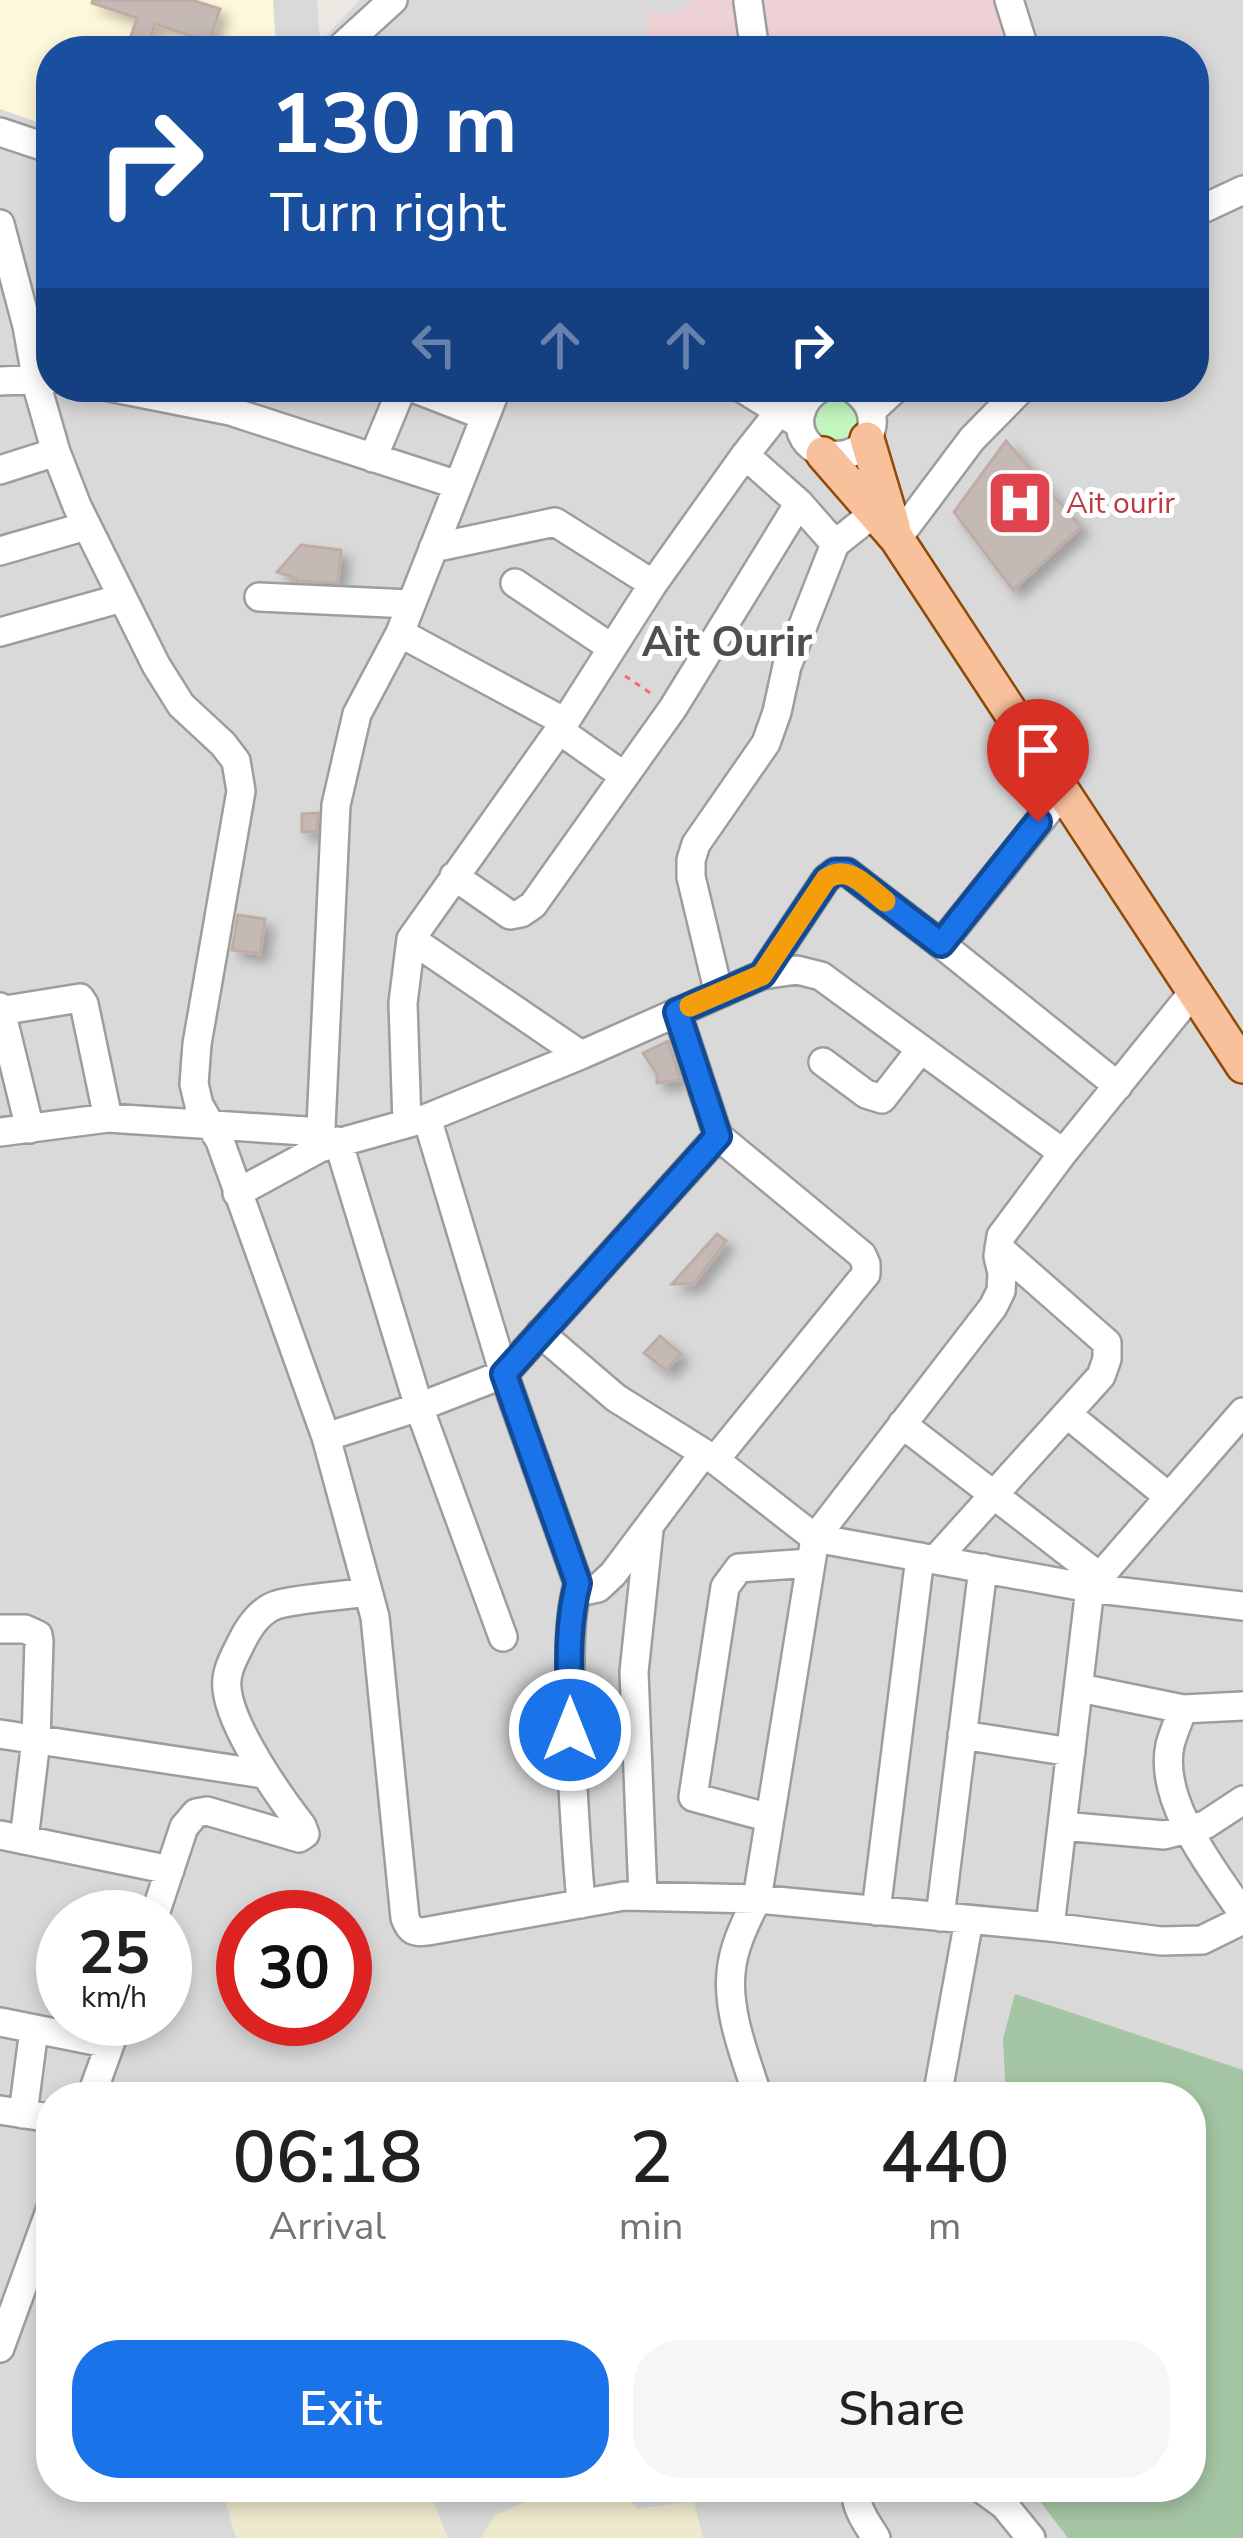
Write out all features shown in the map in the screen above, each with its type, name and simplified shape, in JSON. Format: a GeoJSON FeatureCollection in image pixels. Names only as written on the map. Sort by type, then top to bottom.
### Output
{"type":"FeatureCollection","features":[{"type":"Feature","properties":{"kind":"main road"},"geometry":{"type":"LineString","coordinates":[[869,425],[897,539]]}},
{"type":"Feature","properties":{"kind":"main road"},"geometry":{"type":"LineString","coordinates":[[823,454],[897,539],[1242,1060]]}},
{"type":"Feature","properties":{"kind":"street"},"geometry":{"type":"LineString","coordinates":[[353,36],[393,0]]}},
{"type":"Feature","properties":{"kind":"street"},"geometry":{"type":"LineString","coordinates":[[1009,0],[1020,36]]}},
{"type":"Feature","properties":{"kind":"street"},"geometry":{"type":"LineString","coordinates":[[748,2],[753,36]]}},
{"type":"Feature","properties":{"kind":"street"},"geometry":{"type":"LineString","coordinates":[[0,132],[36,144]]}},
{"type":"Feature","properties":{"kind":"street"},"geometry":{"type":"LineString","coordinates":[[1209,206],[1243,190]]}},
{"type":"Feature","properties":{"kind":"street"},"geometry":{"type":"LineString","coordinates":[[0,224],[36,354]]}},
{"type":"Feature","properties":{"kind":"street"},"geometry":{"type":"LineString","coordinates":[[27,326],[36,317]]}},
{"type":"Feature","properties":{"kind":"street"},"geometry":{"type":"LineString","coordinates":[[0,381],[36,379]]}},
{"type":"Feature","properties":{"kind":"street"},"geometry":{"type":"LineString","coordinates":[[48,402],[56,452],[86,526],[156,665],[181,705],[236,761],[241,790],[194,1084],[199,1106],[220,1141],[326,1437],[375,1618],[409,1928],[416,1933],[643,1896],[757,1899],[1162,1941],[1202,1940],[1243,1917],[1188,1831],[1169,1779],[1169,1747],[1183,1709]]}},
{"type":"Feature","properties":{"kind":"street"},"geometry":{"type":"LineString","coordinates":[[241,402],[373,458],[458,485]]}},
{"type":"Feature","properties":{"kind":"street"},"geometry":{"type":"LineString","coordinates":[[373,458],[396,402]]}},
{"type":"Feature","properties":{"kind":"street"},"geometry":{"type":"LineString","coordinates":[[449,402],[485,416]]}},
{"type":"Feature","properties":{"kind":"street"},"geometry":{"type":"LineString","coordinates":[[490,402],[400,633],[358,715],[336,805],[326,1140],[503,1637]]}},
{"type":"Feature","properties":{"kind":"street"},"geometry":{"type":"LineString","coordinates":[[581,1904],[570,1776],[570,1638],[578,1583],[417,1121],[403,1003],[411,939],[745,454],[797,402]]}},
{"type":"Feature","properties":{"kind":"street"},"geometry":{"type":"LineString","coordinates":[[797,402],[807,443],[823,454],[848,455],[859,449],[886,402]]}},
{"type":"Feature","properties":{"kind":"street"},"geometry":{"type":"LineString","coordinates":[[866,402],[869,425]]}},
{"type":"Feature","properties":{"kind":"street"},"geometry":{"type":"LineString","coordinates":[[897,539],[972,439],[1008,402]]}},
{"type":"Feature","properties":{"kind":"street"},"geometry":{"type":"LineString","coordinates":[[0,470],[56,452]]}},
{"type":"Feature","properties":{"kind":"street"},"geometry":{"type":"LineString","coordinates":[[745,454],[835,544]]}},
{"type":"Feature","properties":{"kind":"street"},"geometry":{"type":"LineString","coordinates":[[454,876],[510,915],[533,905],[673,708],[799,503]]}},
{"type":"Feature","properties":{"kind":"street"},"geometry":{"type":"LineString","coordinates":[[719,994],[691,877],[696,844],[766,743],[787,666],[835,544],[874,513]]}},
{"type":"Feature","properties":{"kind":"street"},"geometry":{"type":"LineString","coordinates":[[434,548],[555,522],[653,584]]}},
{"type":"Feature","properties":{"kind":"street"},"geometry":{"type":"LineString","coordinates":[[0,551],[86,526]]}},
{"type":"Feature","properties":{"kind":"street"},"geometry":{"type":"LineString","coordinates":[[515,583],[608,655]]}},
{"type":"Feature","properties":{"kind":"street"},"geometry":{"type":"LineString","coordinates":[[259,596],[410,604]]}},
{"type":"Feature","properties":{"kind":"street"},"geometry":{"type":"LineString","coordinates":[[0,632],[122,598]]}},
{"type":"Feature","properties":{"kind":"street"},"geometry":{"type":"LineString","coordinates":[[400,633],[562,726],[624,776]]}},
{"type":"Feature","properties":{"kind":"street"},"geometry":{"type":"LineString","coordinates":[[941,944],[1063,792]]}},
{"type":"Feature","properties":{"kind":"street"},"geometry":{"type":"LineString","coordinates":[[762,975],[826,879],[835,872],[847,872],[1118,1086]]}},
{"type":"Feature","properties":{"kind":"street"},"geometry":{"type":"LineString","coordinates":[[411,939],[581,1054]]}},
{"type":"Feature","properties":{"kind":"street"},"geometry":{"type":"LineString","coordinates":[[237,1193],[326,1140],[417,1121],[762,975],[797,970],[820,976],[1063,1153]]}},
{"type":"Feature","properties":{"kind":"street"},"geometry":{"type":"LineString","coordinates":[[754,2082],[733,2011],[731,1973],[740,1934],[757,1899],[813,1551],[902,1424],[993,1307],[1001,1291],[1001,1236],[1194,991]]}},
{"type":"Feature","properties":{"kind":"street"},"geometry":{"type":"LineString","coordinates":[[29,1129],[0,1009],[80,998],[107,1118]]}},
{"type":"Feature","properties":{"kind":"street"},"geometry":{"type":"LineString","coordinates":[[578,1583],[588,1590],[598,1588],[613,1574],[866,1274],[862,1255],[718,1136],[677,1012]]}},
{"type":"Feature","properties":{"kind":"street"},"geometry":{"type":"LineString","coordinates":[[823,1062],[866,1094],[882,1099],[921,1049]]}},
{"type":"Feature","properties":{"kind":"street"},"geometry":{"type":"LineString","coordinates":[[0,1132],[107,1118],[212,1124],[326,1140]]}},
{"type":"Feature","properties":{"kind":"street"},"geometry":{"type":"LineString","coordinates":[[326,1437],[504,1374],[718,1136]]}},
{"type":"Feature","properties":{"kind":"street"},"geometry":{"type":"LineString","coordinates":[[876,1911],[927,1558],[994,1495],[1101,1376],[1107,1359],[1107,1343],[999,1248]]}},
{"type":"Feature","properties":{"kind":"street"},"geometry":{"type":"LineString","coordinates":[[540,1333],[616,1398],[710,1457],[813,1551]]}},
{"type":"Feature","properties":{"kind":"street"},"geometry":{"type":"LineString","coordinates":[[1050,1927],[1095,1582],[1243,1412]]}},
{"type":"Feature","properties":{"kind":"street"},"geometry":{"type":"LineString","coordinates":[[1067,1414],[1169,1497]]}},
{"type":"Feature","properties":{"kind":"street"},"geometry":{"type":"LineString","coordinates":[[902,1424],[1095,1582]]}},
{"type":"Feature","properties":{"kind":"street"},"geometry":{"type":"LineString","coordinates":[[643,1896],[634,1672],[650,1526]]}},
{"type":"Feature","properties":{"kind":"street"},"geometry":{"type":"LineString","coordinates":[[770,1818],[693,1797],[725,1587],[739,1568],[813,1551],[927,1558],[1243,1606]]}},
{"type":"Feature","properties":{"kind":"street"},"geometry":{"type":"LineString","coordinates":[[940,1917],[983,1568]]}},
{"type":"Feature","properties":{"kind":"street"},"geometry":{"type":"LineString","coordinates":[[163,1890],[184,1827],[196,1813],[207,1811],[299,1838],[305,1834],[264,1774],[234,1712],[227,1688],[229,1668],[245,1633],[274,1606],[368,1592]]}},
{"type":"Feature","properties":{"kind":"street"},"geometry":{"type":"LineString","coordinates":[[0,1629],[33,1631],[40,1641],[36,1740],[12,1838],[170,1870]]}},
{"type":"Feature","properties":{"kind":"street"},"geometry":{"type":"LineString","coordinates":[[1080,1688],[1183,1709],[1243,1706]]}},
{"type":"Feature","properties":{"kind":"street"},"geometry":{"type":"LineString","coordinates":[[0,1734],[264,1774]]}},
{"type":"Feature","properties":{"kind":"street"},"geometry":{"type":"LineString","coordinates":[[962,1735],[1071,1752]]}},
{"type":"Feature","properties":{"kind":"street"},"geometry":{"type":"LineString","coordinates":[[1062,1826],[1164,1835],[1205,1825],[1243,1800]]}},
{"type":"Feature","properties":{"kind":"street"},"geometry":{"type":"LineString","coordinates":[[940,2082],[969,1920]]}},
{"type":"Feature","properties":{"kind":"street"},"geometry":{"type":"LineString","coordinates":[[0,2022],[34,2029],[25,2114]]}},
{"type":"Feature","properties":{"kind":"street"},"geometry":{"type":"LineString","coordinates":[[96,2082],[109,2046]]}},
{"type":"Feature","properties":{"kind":"street"},"geometry":{"type":"LineString","coordinates":[[0,2348],[36,2248]]}},
{"type":"Feature","properties":{"kind":"street"},"geometry":{"type":"LineString","coordinates":[[858,2502],[876,2538]]}},
{"type":"Feature","properties":{"kind":"street"},"geometry":{"type":"LineString","coordinates":[[1000,2502],[1031,2538]]}},
{"type":"Feature","properties":{"kind":"path"},"geometry":{"type":"LineString","coordinates":[[608,655],[673,708]]}},
{"type":"Feature","properties":{"kind":"shaded area"},"geometry":{"type":"Polygon","coordinates":[[[0,0],[317,0],[320,36],[36,36],[36,402],[1209,402],[1209,36],[326,36],[360,0],[1243,0],[1243,2538],[0,2538],[0,0]]]}},
{"type":"Feature","properties":{"kind":"shaded area"},"geometry":{"type":"Polygon","coordinates":[[[0,0],[273,0],[275,36],[36,36],[36,122],[0,109],[0,0]]]}},
{"type":"Feature","properties":{"kind":"shaded area"},"geometry":{"type":"Polygon","coordinates":[[[695,0],[998,0],[1008,36],[648,36],[648,13],[677,13],[695,0]]]}},
{"type":"Feature","properties":{"kind":"shaded area"},"geometry":{"type":"Polygon","coordinates":[[[225,2502],[433,2502],[448,2538],[236,2538],[225,2502]]]}},
{"type":"Feature","properties":{"kind":"shaded area"},"geometry":{"type":"Polygon","coordinates":[[[525,2502],[631,2502],[638,2509],[694,2502],[703,2538],[481,2538],[494,2516],[525,2502]]]}},
{"type":"Feature","properties":{"kind":"green space"},"geometry":{"type":"Polygon","coordinates":[[[827,402],[847,402],[856,412],[856,428],[845,439],[829,439],[818,428],[818,412],[827,402]]]}},
{"type":"Feature","properties":{"kind":"green space"},"geometry":{"type":"Polygon","coordinates":[[[1015,1994],[1243,2070],[1243,2538],[1068,2538],[1040,2502],[1206,2502],[1206,2082],[1005,2082],[1003,2039],[1015,1994]]]}},
{"type":"Feature","properties":{"kind":"building"},"geometry":{"type":"Polygon","coordinates":[[[192,0],[220,9],[211,36],[191,36],[155,24],[151,36],[131,36],[137,18],[92,3],[192,0]]]}},
{"type":"Feature","properties":{"kind":"building"},"geometry":{"type":"Polygon","coordinates":[[[1006,441],[1081,527],[1013,590],[954,512],[1006,441]]]}},
{"type":"Feature","properties":{"kind":"building"},"geometry":{"type":"Polygon","coordinates":[[[301,545],[341,550],[338,583],[296,581],[277,572],[301,545]]]}},
{"type":"Feature","properties":{"kind":"building"},"geometry":{"type":"Polygon","coordinates":[[[318,813],[317,832],[302,832],[302,814],[318,813]]]}},
{"type":"Feature","properties":{"kind":"building"},"geometry":{"type":"Polygon","coordinates":[[[238,915],[265,919],[260,954],[232,950],[238,915]]]}},
{"type":"Feature","properties":{"kind":"building"},"geometry":{"type":"Polygon","coordinates":[[[668,1041],[680,1080],[657,1083],[657,1074],[643,1053],[668,1041]]]}},
{"type":"Feature","properties":{"kind":"building"},"geometry":{"type":"Polygon","coordinates":[[[717,1234],[726,1241],[694,1284],[672,1284],[717,1234]]]}},
{"type":"Feature","properties":{"kind":"building"},"geometry":{"type":"Polygon","coordinates":[[[660,1336],[681,1354],[666,1370],[644,1353],[660,1336]]]}},
{"type":"Feature","properties":{"kind":"slow traffic"},"geometry":{"type":"LineString","coordinates":[[690,1006],[762,975],[835,872],[847,872],[885,901]]}},
{"type":"Feature","properties":{"kind":"place","name":"Ait ourir"},"geometry":{"type":"Point","coordinates":[1020,503]}},
{"type":"Feature","properties":{"kind":"district","name":"Ait Ourir"},"geometry":{"type":"Point","coordinates":[727,641]}},
{"type":"Feature","properties":{"kind":"route"},"geometry":{"type":"LineString","coordinates":[[570,1730],[570,1638],[578,1583],[504,1374],[718,1136],[677,1012],[762,975],[835,872],[847,872],[941,944],[1038,822]]}}]}
